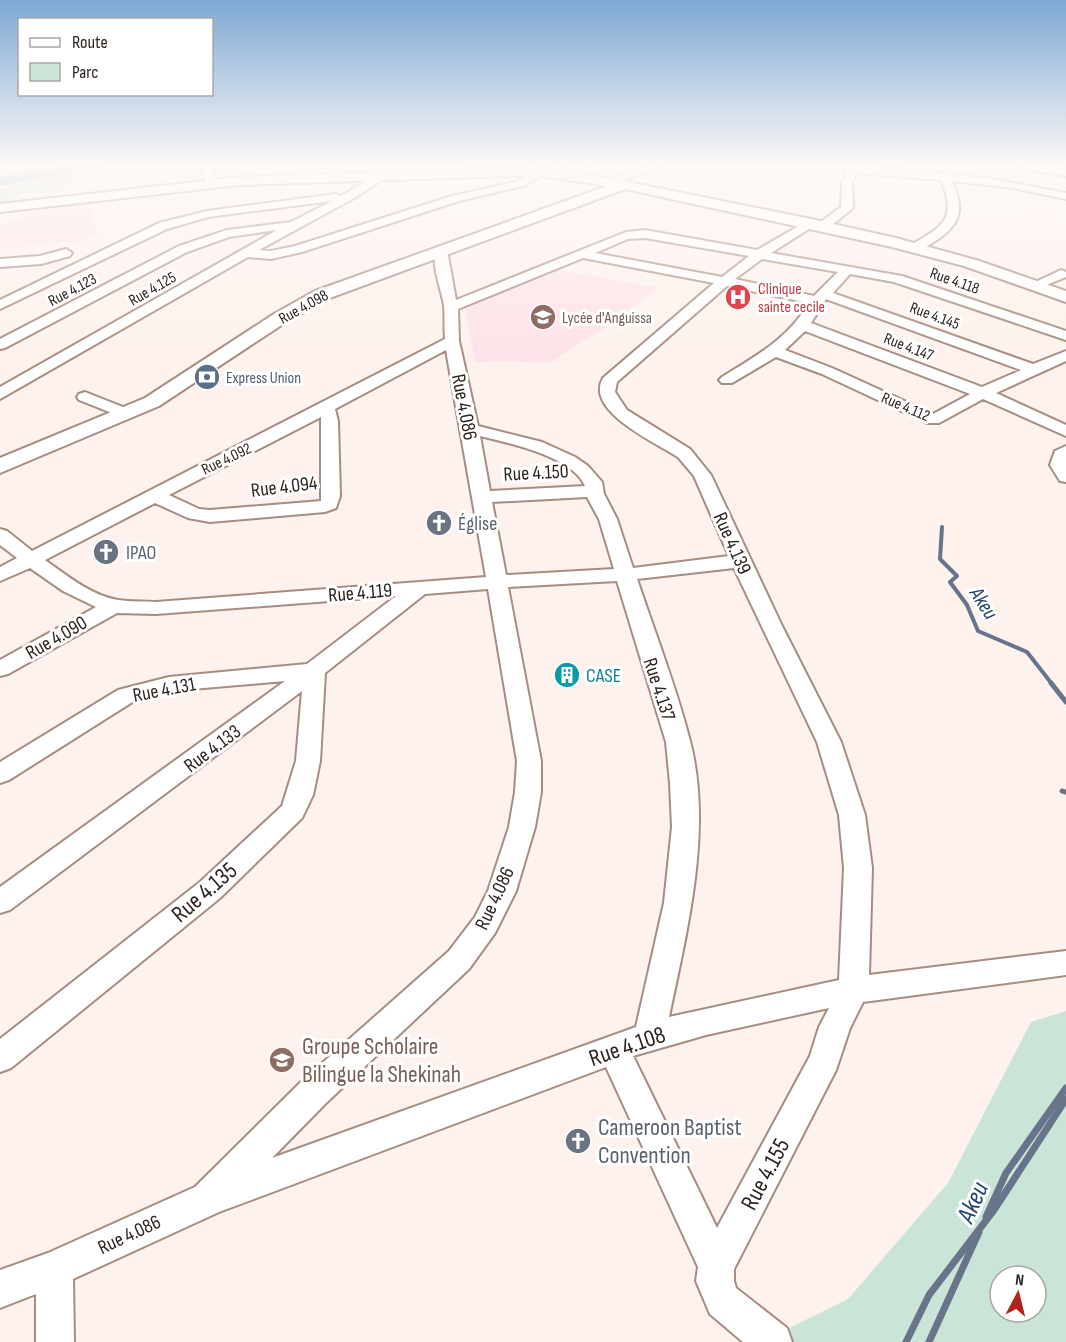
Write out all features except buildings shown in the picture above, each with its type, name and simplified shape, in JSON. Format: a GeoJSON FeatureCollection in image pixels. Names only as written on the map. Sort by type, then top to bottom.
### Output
{"type":"FeatureCollection","features":[{"type":"Feature","properties":{"kind":"main road","name":"Rue 4.098"},"geometry":{"type":"LineString","coordinates":[[0,466],[128,414],[175,389],[280,318],[321,295],[418,258],[442,259],[518,227]]}},
{"type":"Feature","properties":{"kind":"main road"},"geometry":{"type":"LineString","coordinates":[[823,227],[970,263],[1066,297]]}},
{"type":"Feature","properties":{"kind":"street"},"geometry":{"type":"LineString","coordinates":[[0,304],[162,227]]}},
{"type":"Feature","properties":{"kind":"street","name":"Rue 4.123"},"geometry":{"type":"LineString","coordinates":[[0,345],[183,249],[227,234],[279,227]]}},
{"type":"Feature","properties":{"kind":"street","name":"Rue 4.125"},"geometry":{"type":"LineString","coordinates":[[0,394],[293,227]]}},
{"type":"Feature","properties":{"kind":"street"},"geometry":{"type":"LineString","coordinates":[[246,252],[271,255],[298,249],[367,227]]}},
{"type":"Feature","properties":{"kind":"street","name":"Rue 4.139"},"geometry":{"type":"LineString","coordinates":[[813,227],[760,254],[724,281],[609,381],[606,395],[614,406],[627,417],[687,455],[702,475],[829,742],[852,815],[858,868],[854,990]]}},
{"type":"Feature","properties":{"kind":"street"},"geometry":{"type":"LineString","coordinates":[[915,248],[947,227]]}},
{"type":"Feature","properties":{"kind":"street","name":"Rue 4.118"},"geometry":{"type":"LineString","coordinates":[[451,307],[626,236],[645,234],[907,282],[1066,336]]}},
{"type":"Feature","properties":{"kind":"street"},"geometry":{"type":"LineString","coordinates":[[0,263],[41,260],[66,254]]}},
{"type":"Feature","properties":{"kind":"street","name":"Rue 4.145"},"geometry":{"type":"LineString","coordinates":[[582,254],[821,298],[1035,370]]}},
{"type":"Feature","properties":{"kind":"street","name":"Rue 4.086"},"geometry":{"type":"LineString","coordinates":[[0,1289],[54,1269],[207,1199],[306,1100],[459,960],[485,925],[501,891],[522,827],[528,792],[529,761],[470,429],[452,341],[451,307],[442,259]]}},
{"type":"Feature","properties":{"kind":"street"},"geometry":{"type":"LineString","coordinates":[[727,380],[775,351],[803,325],[821,298],[847,270]]}},
{"type":"Feature","properties":{"kind":"street"},"geometry":{"type":"LineString","coordinates":[[1034,286],[1061,274]]}},
{"type":"Feature","properties":{"kind":"street","name":"Rue 4.147"},"geometry":{"type":"LineString","coordinates":[[803,325],[983,393],[1066,431]]}},
{"type":"Feature","properties":{"kind":"street","name":"Rue 4.092"},"geometry":{"type":"LineString","coordinates":[[0,575],[327,408],[452,341]]}},
{"type":"Feature","properties":{"kind":"street","name":"Rue 4.112"},"geometry":{"type":"LineString","coordinates":[[775,351],[827,371],[927,419],[937,419],[983,393],[1066,355]]}},
{"type":"Feature","properties":{"kind":"street"},"geometry":{"type":"LineString","coordinates":[[85,397],[128,414]]}},
{"type":"Feature","properties":{"kind":"street","name":"Rue 4.094"},"geometry":{"type":"LineString","coordinates":[[153,495],[195,514],[210,516],[325,506],[329,504],[331,496],[327,408]]}},
{"type":"Feature","properties":{"kind":"street","name":"Rue 4.137"},"geometry":{"type":"LineString","coordinates":[[470,429],[554,453],[575,464],[592,482],[608,519],[678,742],[685,827],[678,903],[650,1036]]}},
{"type":"Feature","properties":{"kind":"street"},"geometry":{"type":"LineString","coordinates":[[1066,451],[1061,455],[1059,465],[1066,477]]}},
{"type":"Feature","properties":{"kind":"street","name":"Rue 4.150"},"geometry":{"type":"LineString","coordinates":[[481,497],[594,491]]}},
{"type":"Feature","properties":{"kind":"street","name":"Rue 4.119"},"geometry":{"type":"LineString","coordinates":[[0,535],[30,560],[88,595],[113,606],[156,608],[496,582],[624,575],[741,561]]}},
{"type":"Feature","properties":{"kind":"street","name":"Rue 4.133"},"geometry":{"type":"LineString","coordinates":[[0,902],[181,772],[419,588]]}},
{"type":"Feature","properties":{"kind":"street","name":"Rue 4.090"},"geometry":{"type":"LineString","coordinates":[[0,669],[113,606]]}},
{"type":"Feature","properties":{"kind":"street","name":"Rue 4.131"},"geometry":{"type":"LineString","coordinates":[[0,774],[126,695],[169,684],[314,671]]}},
{"type":"Feature","properties":{"kind":"street","name":"Rue 4.135"},"geometry":{"type":"LineString","coordinates":[[0,1058],[210,890],[292,811],[304,781],[314,671]]}},
{"type":"Feature","properties":{"kind":"street","name":"Rue 4.108"},"geometry":{"type":"LineString","coordinates":[[207,1199],[650,1036],[706,1021],[854,990],[1066,963]]}},
{"type":"Feature","properties":{"kind":"street","name":"Rue 4.155"},"geometry":{"type":"LineString","coordinates":[[716,1266],[825,1060],[835,1028],[854,990]]}},
{"type":"Feature","properties":{"kind":"street"},"geometry":{"type":"LineString","coordinates":[[614,1050],[716,1266],[715,1281],[723,1301],[773,1342]]}},
{"type":"Feature","properties":{"kind":"street"},"geometry":{"type":"LineString","coordinates":[[54,1269],[55,1342]]}},
{"type":"Feature","properties":{"kind":"shaded area"},"geometry":{"type":"Polygon","coordinates":[[[0,227],[95,227],[98,234],[82,241],[0,249],[0,227]]]}},
{"type":"Feature","properties":{"kind":"shaded area","name":"Lycée d'Anguissa"},"geometry":{"type":"Polygon","coordinates":[[[556,269],[659,288],[600,331],[549,363],[475,362],[465,309],[556,269]]]}},
{"type":"Feature","properties":{"kind":"green space"},"geometry":{"type":"Polygon","coordinates":[[[1066,1011],[1066,1342],[761,1342],[848,1299],[948,1183],[1031,1022],[1066,1011]]]}},
{"type":"Feature","properties":{"kind":"waterway","name":"Akeu"},"geometry":{"type":"LineString","coordinates":[[942,527],[940,559],[957,576],[950,582],[967,605],[978,631],[1027,652],[1052,684]]}},
{"type":"Feature","properties":{"kind":"waterway","name":"Akeu"},"geometry":{"type":"LineString","coordinates":[[1051,683],[1066,702]]}},
{"type":"Feature","properties":{"kind":"waterway"},"geometry":{"type":"LineString","coordinates":[[1062,791],[1066,792]]}},
{"type":"Feature","properties":{"kind":"waterway","name":"Akeu"},"geometry":{"type":"LineString","coordinates":[[986,1217],[1006,1173],[1066,1088]]}},
{"type":"Feature","properties":{"kind":"waterway","name":"Akeu"},"geometry":{"type":"LineString","coordinates":[[906,1342],[929,1295],[994,1210],[1066,1099]]}},
{"type":"Feature","properties":{"kind":"waterway","name":"Akeu"},"geometry":{"type":"LineString","coordinates":[[929,1342],[979,1232]]}},
{"type":"Feature","properties":{"kind":"place","name":"Clinique sainte cecile"},"geometry":{"type":"Point","coordinates":[738,297]}},
{"type":"Feature","properties":{"kind":"place","name":"Lycée d'Anguissa"},"geometry":{"type":"Point","coordinates":[543,317]}},
{"type":"Feature","properties":{"kind":"place","name":"Express Union"},"geometry":{"type":"Point","coordinates":[207,377]}},
{"type":"Feature","properties":{"kind":"place","name":"Église"},"geometry":{"type":"Point","coordinates":[439,523]}},
{"type":"Feature","properties":{"kind":"place","name":"IPAO"},"geometry":{"type":"Point","coordinates":[106,552]}},
{"type":"Feature","properties":{"kind":"place","name":"CASE"},"geometry":{"type":"Point","coordinates":[567,675]}},
{"type":"Feature","properties":{"kind":"place","name":"Groupe Scholaire Bilingue la Shekinah"},"geometry":{"type":"Point","coordinates":[282,1060]}},
{"type":"Feature","properties":{"kind":"place","name":"Cameroon Baptist Convention"},"geometry":{"type":"Point","coordinates":[578,1141]}}]}
